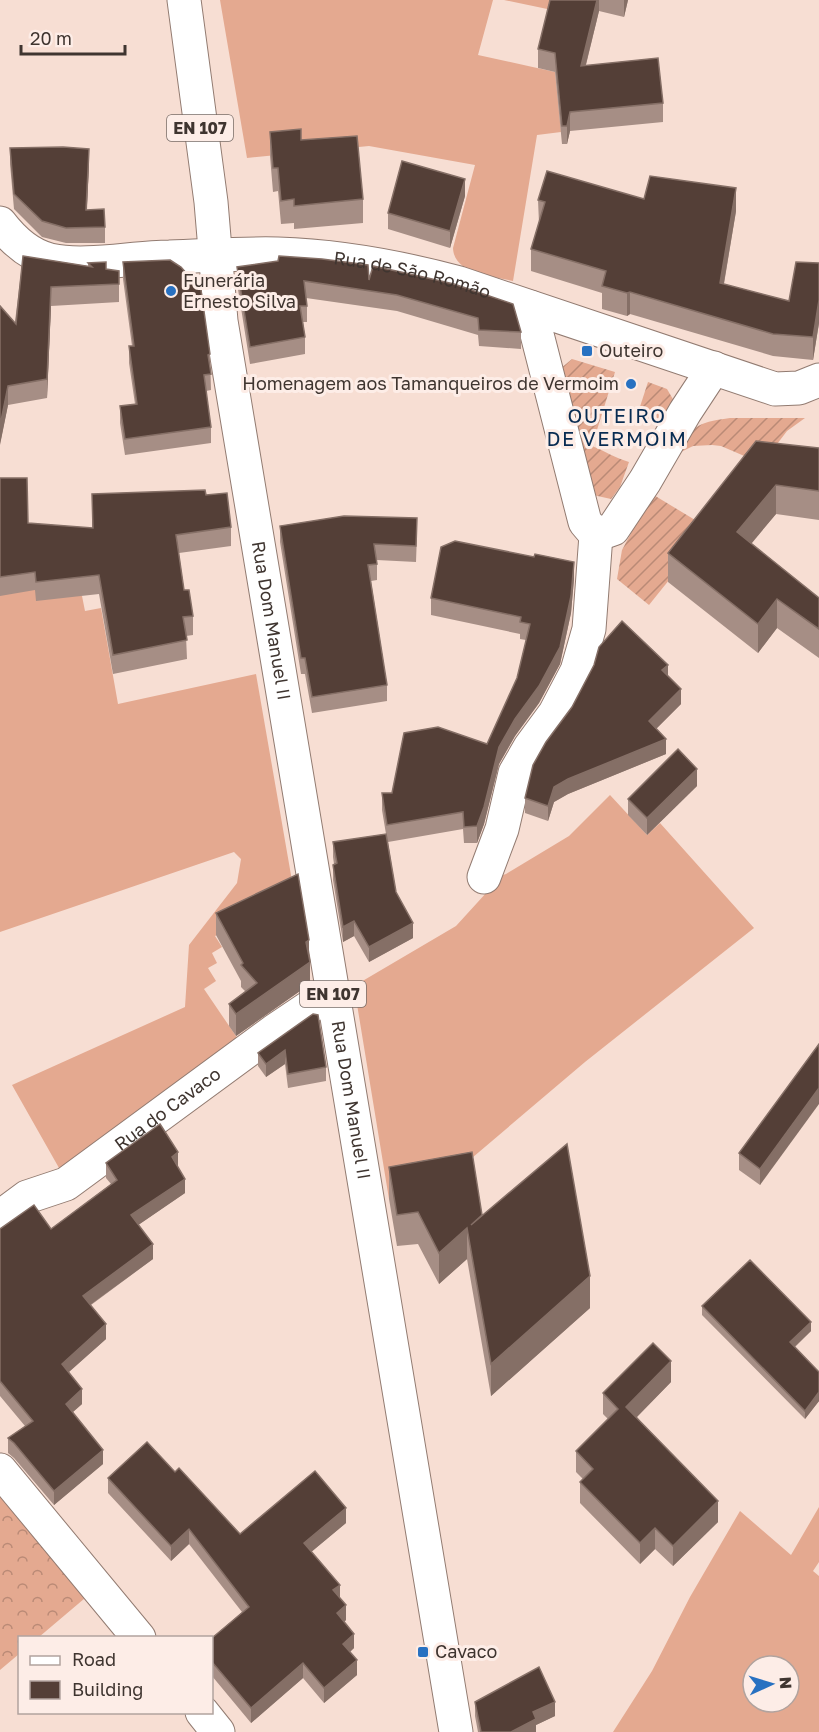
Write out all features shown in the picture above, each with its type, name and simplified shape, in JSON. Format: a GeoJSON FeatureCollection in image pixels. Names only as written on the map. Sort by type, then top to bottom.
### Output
{"type":"FeatureCollection","features":[{"type":"Feature","properties":{"kind":"street","name":"EN 107"},"geometry":{"type":"LineString","coordinates":[[184,0],[211,202],[214,256]]}},
{"type":"Feature","properties":{"kind":"street","name":"Rua de São Romão"},"geometry":{"type":"LineString","coordinates":[[0,223],[24,248],[49,260],[67,263],[160,257],[278,254],[372,263],[427,274],[775,389],[799,388],[819,380]]}},
{"type":"Feature","properties":{"kind":"street","name":"Rua Dom Manuel II"},"geometry":{"type":"LineString","coordinates":[[214,256],[221,321],[456,1732]]}},
{"type":"Feature","properties":{"kind":"street"},"geometry":{"type":"LineString","coordinates":[[484,877],[502,829],[515,773],[530,747],[555,713],[577,671],[589,628],[596,535],[585,522],[530,307]]}},
{"type":"Feature","properties":{"kind":"street"},"geometry":{"type":"LineString","coordinates":[[596,535],[614,529],[714,368]]}},
{"type":"Feature","properties":{"kind":"street","name":"Rua do Cavaco"},"geometry":{"type":"LineString","coordinates":[[0,1216],[27,1197],[66,1184],[274,1031],[332,992]]}},
{"type":"Feature","properties":{"kind":"street"},"geometry":{"type":"LineString","coordinates":[[0,1470],[137,1636]]}},
{"type":"Feature","properties":{"kind":"street"},"geometry":{"type":"LineString","coordinates":[[203,1714],[218,1732]]}},
{"type":"Feature","properties":{"kind":"green space"},"geometry":{"type":"Polygon","coordinates":[[[220,0],[493,0],[478,55],[555,72],[561,132],[537,135],[513,281],[467,269],[455,257],[453,248],[475,165],[369,146],[247,158],[220,0]]]}},
{"type":"Feature","properties":{"kind":"green space"},"geometry":{"type":"Polygon","coordinates":[[[504,0],[554,0],[552,10],[504,0]]]}},
{"type":"Feature","properties":{"kind":"green space"},"geometry":{"type":"Polygon","coordinates":[[[572,359],[615,372],[592,446],[629,462],[620,487],[611,499],[593,495],[560,369],[572,359]]]}},
{"type":"Feature","properties":{"kind":"green space"},"geometry":{"type":"Polygon","coordinates":[[[648,382],[667,389],[674,401],[658,425],[636,419],[648,382]]]}},
{"type":"Feature","properties":{"kind":"green space"},"geometry":{"type":"Polygon","coordinates":[[[730,418],[805,418],[787,431],[768,456],[749,458],[721,446],[712,445],[693,446],[675,455],[696,428],[702,424],[730,418]]]}},
{"type":"Feature","properties":{"kind":"green space"},"geometry":{"type":"Polygon","coordinates":[[[652,494],[710,529],[649,605],[617,579],[622,550],[652,494]]]}},
{"type":"Feature","properties":{"kind":"green space"},"geometry":{"type":"Polygon","coordinates":[[[0,585],[82,596],[85,611],[101,608],[118,704],[256,674],[295,898],[215,936],[222,947],[212,953],[217,963],[208,968],[216,981],[204,989],[240,1042],[63,1175],[12,1085],[185,1007],[189,945],[237,883],[241,859],[234,852],[0,932],[0,585]]]}},
{"type":"Feature","properties":{"kind":"green space"},"geometry":{"type":"Polygon","coordinates":[[[610,795],[647,835],[660,823],[754,928],[585,1062],[433,1191],[389,1199],[354,986],[456,926],[487,892],[497,877],[506,874],[569,836],[610,795]]]}},
{"type":"Feature","properties":{"kind":"green space"},"geometry":{"type":"Polygon","coordinates":[[[0,1489],[91,1593],[40,1636],[18,1636],[18,1655],[0,1670],[0,1489]]]}},
{"type":"Feature","properties":{"kind":"green space"},"geometry":{"type":"Polygon","coordinates":[[[819,1507],[819,1562],[813,1571],[819,1576],[819,1732],[613,1732],[652,1671],[690,1597],[740,1511],[791,1555],[819,1507]]]}},
{"type":"Feature","properties":{"kind":"building"},"geometry":{"type":"Polygon","coordinates":[[[550,0],[597,0],[581,66],[658,58],[663,103],[570,112],[567,126],[562,126],[555,53],[538,49],[550,0]]]}},
{"type":"Feature","properties":{"kind":"building"},"geometry":{"type":"Polygon","coordinates":[[[301,129],[301,140],[357,136],[363,199],[294,206],[294,199],[281,201],[278,168],[273,168],[270,132],[301,129]]]}},
{"type":"Feature","properties":{"kind":"building"},"geometry":{"type":"Polygon","coordinates":[[[10,148],[89,149],[86,210],[104,209],[105,227],[66,228],[42,221],[14,194],[10,148]]]}},
{"type":"Feature","properties":{"kind":"building"},"geometry":{"type":"Polygon","coordinates":[[[402,161],[465,179],[450,231],[388,213],[402,161]]]}},
{"type":"Feature","properties":{"kind":"building"},"geometry":{"type":"Polygon","coordinates":[[[547,171],[644,199],[650,176],[736,188],[720,283],[789,301],[796,262],[819,263],[819,300],[813,337],[773,334],[602,286],[606,271],[531,249],[545,202],[538,200],[547,171]]]}},
{"type":"Feature","properties":{"kind":"building"},"geometry":{"type":"Polygon","coordinates":[[[23,256],[92,267],[88,263],[106,262],[106,269],[119,271],[119,284],[51,287],[47,379],[8,386],[0,426],[0,306],[16,324],[23,256]]]}},
{"type":"Feature","properties":{"kind":"building"},"geometry":{"type":"Polygon","coordinates":[[[279,256],[368,265],[369,280],[373,266],[454,284],[513,304],[521,332],[479,330],[478,318],[397,295],[304,281],[307,306],[300,306],[305,337],[250,347],[237,267],[278,261],[279,256]]]}},
{"type":"Feature","properties":{"kind":"building"},"geometry":{"type":"Polygon","coordinates":[[[170,260],[181,267],[201,290],[210,354],[208,355],[211,374],[204,375],[211,427],[125,439],[120,406],[137,404],[129,346],[134,346],[123,262],[170,260]]]}},
{"type":"Feature","properties":{"kind":"building"},"geometry":{"type":"Polygon","coordinates":[[[756,441],[819,448],[819,491],[776,485],[737,532],[819,598],[819,629],[777,599],[758,624],[668,553],[756,441]]]}},
{"type":"Feature","properties":{"kind":"building"},"geometry":{"type":"Polygon","coordinates":[[[0,478],[27,478],[28,523],[93,528],[92,494],[205,490],[206,495],[227,493],[231,527],[176,535],[184,590],[189,590],[193,616],[183,617],[187,640],[113,655],[99,575],[36,582],[35,572],[0,577],[0,478]]]}},
{"type":"Feature","properties":{"kind":"building"},"geometry":{"type":"Polygon","coordinates":[[[344,516],[417,518],[416,546],[374,544],[377,564],[368,565],[387,685],[312,697],[305,658],[301,658],[280,526],[344,516]]]}},
{"type":"Feature","properties":{"kind":"building"},"geometry":{"type":"Polygon","coordinates":[[[455,541],[534,557],[535,554],[574,562],[571,596],[560,647],[539,686],[515,719],[499,747],[477,826],[464,827],[463,812],[387,825],[382,793],[392,793],[404,733],[438,727],[487,744],[517,678],[530,624],[520,622],[521,617],[431,598],[441,547],[455,541]]]}},
{"type":"Feature","properties":{"kind":"building"},"geometry":{"type":"Polygon","coordinates":[[[622,621],[668,665],[662,670],[681,689],[649,721],[666,739],[568,779],[554,787],[548,806],[525,798],[533,765],[546,742],[572,707],[594,665],[599,647],[622,621]]]}},
{"type":"Feature","properties":{"kind":"building"},"geometry":{"type":"Polygon","coordinates":[[[678,749],[697,769],[647,818],[628,799],[678,749]]]}},
{"type":"Feature","properties":{"kind":"building"},"geometry":{"type":"Polygon","coordinates":[[[386,834],[396,892],[413,923],[369,947],[354,921],[343,927],[333,865],[337,863],[333,842],[386,834]]]}},
{"type":"Feature","properties":{"kind":"building"},"geometry":{"type":"Polygon","coordinates":[[[298,874],[309,940],[306,942],[310,962],[236,1014],[229,1004],[257,983],[241,965],[243,963],[216,913],[298,874]]]}},
{"type":"Feature","properties":{"kind":"building"},"geometry":{"type":"Polygon","coordinates":[[[313,1014],[318,1015],[326,1067],[288,1074],[285,1050],[266,1064],[258,1053],[313,1014]]]}},
{"type":"Feature","properties":{"kind":"building"},"geometry":{"type":"Polygon","coordinates":[[[819,1044],[819,1088],[760,1169],[739,1153],[819,1044]]]}},
{"type":"Feature","properties":{"kind":"building"},"geometry":{"type":"Polygon","coordinates":[[[160,1124],[178,1152],[172,1157],[185,1179],[131,1215],[153,1244],[83,1296],[106,1324],[62,1364],[82,1389],[66,1404],[103,1450],[54,1491],[8,1438],[33,1421],[0,1381],[0,1229],[34,1205],[51,1229],[117,1180],[106,1163],[160,1124]]]}},
{"type":"Feature","properties":{"kind":"building"},"geometry":{"type":"Polygon","coordinates":[[[567,1144],[590,1276],[491,1364],[467,1228],[439,1253],[418,1212],[397,1215],[389,1167],[472,1152],[482,1215],[471,1225],[567,1144]]]}},
{"type":"Feature","properties":{"kind":"building"},"geometry":{"type":"Polygon","coordinates":[[[750,1260],[811,1322],[790,1342],[819,1372],[819,1392],[805,1411],[702,1306],[750,1260]]]}},
{"type":"Feature","properties":{"kind":"building"},"geometry":{"type":"Polygon","coordinates":[[[653,1343],[671,1361],[626,1407],[718,1501],[673,1546],[655,1528],[640,1543],[580,1482],[593,1469],[576,1451],[618,1409],[603,1393],[653,1343]]]}},
{"type":"Feature","properties":{"kind":"building"},"geometry":{"type":"Polygon","coordinates":[[[147,1442],[175,1472],[179,1468],[240,1534],[315,1471],[346,1508],[304,1543],[340,1585],[333,1590],[346,1605],[337,1613],[354,1634],[343,1644],[357,1660],[324,1688],[303,1663],[251,1708],[213,1663],[213,1637],[249,1607],[189,1529],[171,1546],[108,1478],[147,1442]]]}},
{"type":"Feature","properties":{"kind":"building"},"geometry":{"type":"Polygon","coordinates":[[[539,1667],[555,1702],[533,1712],[536,1719],[511,1732],[481,1732],[475,1702],[539,1667]]]}},
{"type":"Feature","properties":{"kind":"place","name":"Funerária Ernesto Silva"},"geometry":{"type":"Point","coordinates":[171,291]}},
{"type":"Feature","properties":{"kind":"place","name":"Outeiro"},"geometry":{"type":"Point","coordinates":[587,351]}},
{"type":"Feature","properties":{"kind":"place","name":"Homenagem aos Tamanqueiros de Vermoim"},"geometry":{"type":"Point","coordinates":[631,384]}},
{"type":"Feature","properties":{"kind":"place","name":"Cavaco"},"geometry":{"type":"Point","coordinates":[423,1652]}},
{"type":"Feature","properties":{"kind":"district","name":"OUTEIRO DE VERMOIM"},"geometry":{"type":"Point","coordinates":[617,428]}}]}
